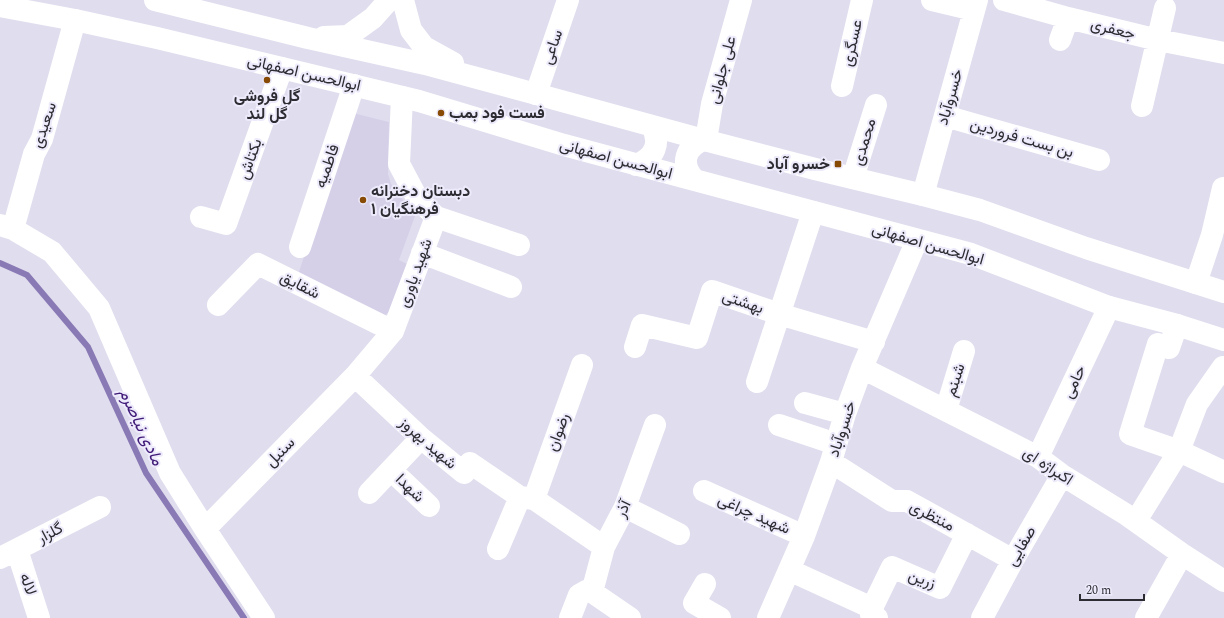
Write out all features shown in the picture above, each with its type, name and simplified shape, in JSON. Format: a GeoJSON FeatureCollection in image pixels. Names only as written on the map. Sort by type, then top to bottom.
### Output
{"type":"FeatureCollection","features":[{"type":"Feature","properties":{"kind":"street"},"geometry":{"type":"LineString","coordinates":[[155,0],[308,38],[425,64],[705,140],[980,210],[1086,248],[1224,292]]}},
{"type":"Feature","properties":{"kind":"street"},"geometry":{"type":"LineString","coordinates":[[308,38],[348,36],[373,18],[390,0]]}},
{"type":"Feature","properties":{"kind":"street"},"geometry":{"type":"LineString","coordinates":[[403,0],[411,30],[424,47],[484,80]]}},
{"type":"Feature","properties":{"kind":"street","name":"ساعی"},"geometry":{"type":"LineString","coordinates":[[536,94],[568,0]]}},
{"type":"Feature","properties":{"kind":"street","name":"علی جلوانی"},"geometry":{"type":"LineString","coordinates":[[705,140],[712,104],[741,0]]}},
{"type":"Feature","properties":{"kind":"street","name":"عسگری"},"geometry":{"type":"LineString","coordinates":[[842,86],[862,0]]}},
{"type":"Feature","properties":{"kind":"street"},"geometry":{"type":"LineString","coordinates":[[932,0],[976,5]]}},
{"type":"Feature","properties":{"kind":"street","name":"جعفری"},"geometry":{"type":"LineString","coordinates":[[1004,0],[1068,18],[1158,40],[1224,53]]}},
{"type":"Feature","properties":{"kind":"street","name":"خسروآباد"},"geometry":{"type":"LineString","coordinates":[[923,195],[976,5]]}},
{"type":"Feature","properties":{"kind":"street","name":"ابوالحسن اصفهانی"},"geometry":{"type":"LineString","coordinates":[[0,6],[75,20],[419,101],[564,146],[694,179],[971,254],[1109,307],[1177,325],[1224,340]]}},
{"type":"Feature","properties":{"kind":"street"},"geometry":{"type":"LineString","coordinates":[[1142,106],[1166,8]]}},
{"type":"Feature","properties":{"kind":"street"},"geometry":{"type":"LineString","coordinates":[[1060,40],[1068,18]]}},
{"type":"Feature","properties":{"kind":"street","name":"سعیدی"},"geometry":{"type":"LineString","coordinates":[[7,227],[34,154],[42,139],[75,20]]}},
{"type":"Feature","properties":{"kind":"street","name":"بکتاش"},"geometry":{"type":"LineString","coordinates":[[201,217],[226,224],[282,68]]}},
{"type":"Feature","properties":{"kind":"street","name":"فاطمیه"},"geometry":{"type":"LineString","coordinates":[[300,247],[354,85]]}},
{"type":"Feature","properties":{"kind":"street"},"geometry":{"type":"LineString","coordinates":[[402,97],[398,164],[417,198],[436,217],[519,245]]}},
{"type":"Feature","properties":{"kind":"street","name":"محمدی"},"geometry":{"type":"LineString","coordinates":[[853,178],[876,105]]}},
{"type":"Feature","properties":{"kind":"street","name":"بن بست فروردین"},"geometry":{"type":"LineString","coordinates":[[945,116],[1099,160]]}},
{"type":"Feature","properties":{"kind":"street"},"geometry":{"type":"LineString","coordinates":[[636,165],[643,162],[653,153],[657,139],[652,126]]}},
{"type":"Feature","properties":{"kind":"street"},"geometry":{"type":"LineString","coordinates":[[694,179],[687,169],[687,156],[693,146],[705,140]]}},
{"type":"Feature","properties":{"kind":"street"},"geometry":{"type":"LineString","coordinates":[[1196,283],[1217,242],[1212,235],[1223,188]]}},
{"type":"Feature","properties":{"kind":"street"},"geometry":{"type":"LineString","coordinates":[[756,382],[813,212]]}},
{"type":"Feature","properties":{"kind":"street","name":"شهید یاوری"},"geometry":{"type":"LineString","coordinates":[[355,376],[393,331],[436,217]]}},
{"type":"Feature","properties":{"kind":"street"},"geometry":{"type":"LineString","coordinates":[[7,227],[52,252],[99,308],[170,473],[264,618]]}},
{"type":"Feature","properties":{"kind":"street","name":"خسروآباد"},"geometry":{"type":"LineString","coordinates":[[768,618],[804,536],[834,453],[845,414],[862,368],[917,240]]}},
{"type":"Feature","properties":{"kind":"street"},"geometry":{"type":"LineString","coordinates":[[422,253],[511,287]]}},
{"type":"Feature","properties":{"kind":"street","name":"شقایق"},"geometry":{"type":"LineString","coordinates":[[218,305],[258,264],[393,331]]}},
{"type":"Feature","properties":{"kind":"street","name":"بهشتی"},"geometry":{"type":"LineString","coordinates":[[635,347],[642,325],[697,338],[712,291],[779,314],[874,342]]}},
{"type":"Feature","properties":{"kind":"street","name":"حامی"},"geometry":{"type":"LineString","coordinates":[[1038,457],[1109,307]]}},
{"type":"Feature","properties":{"kind":"street"},"geometry":{"type":"LineString","coordinates":[[1177,325],[1169,348],[1158,344],[1130,434],[1179,451],[1224,472]]}},
{"type":"Feature","properties":{"kind":"street","name":"شبنم"},"geometry":{"type":"LineString","coordinates":[[946,410],[964,351]]}},
{"type":"Feature","properties":{"kind":"street","name":"رضوان"},"geometry":{"type":"LineString","coordinates":[[498,549],[527,498],[582,365]]}},
{"type":"Feature","properties":{"kind":"street"},"geometry":{"type":"LineString","coordinates":[[1142,511],[1179,451],[1197,404],[1224,367]]}},
{"type":"Feature","properties":{"kind":"street","name":"اکبراژه ای"},"geometry":{"type":"LineString","coordinates":[[862,368],[1038,457],[1062,475],[1127,515],[1182,554],[1224,581]]}},
{"type":"Feature","properties":{"kind":"street","name":"سنبل"},"geometry":{"type":"LineString","coordinates":[[205,528],[355,376]]}},
{"type":"Feature","properties":{"kind":"street","name":"شهید بهروز"},"geometry":{"type":"LineString","coordinates":[[355,376],[421,438],[464,473],[470,463],[604,547]]}},
{"type":"Feature","properties":{"kind":"street"},"geometry":{"type":"LineString","coordinates":[[805,403],[845,414]]}},
{"type":"Feature","properties":{"kind":"street","name":"آذر"},"geometry":{"type":"LineString","coordinates":[[592,592],[604,547],[625,507],[655,425]]}},
{"type":"Feature","properties":{"kind":"street","name":"منتظری"},"geometry":{"type":"LineString","coordinates":[[779,425],[834,453],[892,502],[907,501],[1013,560]]}},
{"type":"Feature","properties":{"kind":"street","name":"شهدا"},"geometry":{"type":"LineString","coordinates":[[369,493],[421,438]]}},
{"type":"Feature","properties":{"kind":"street","name":"شهدا"},"geometry":{"type":"LineString","coordinates":[[391,470],[429,506]]}},
{"type":"Feature","properties":{"kind":"street","name":"صفایی"},"geometry":{"type":"LineString","coordinates":[[982,618],[1013,560],[1062,475]]}},
{"type":"Feature","properties":{"kind":"street","name":"شهید چراغی"},"geometry":{"type":"LineString","coordinates":[[704,491],[804,536]]}},
{"type":"Feature","properties":{"kind":"street","name":"گلزار"},"geometry":{"type":"LineString","coordinates":[[8,554],[100,507]]}},
{"type":"Feature","properties":{"kind":"street"},"geometry":{"type":"LineString","coordinates":[[625,507],[679,534]]}},
{"type":"Feature","properties":{"kind":"street","name":"زرین"},"geometry":{"type":"LineString","coordinates":[[789,570],[875,613],[892,567],[940,588],[967,534]]}},
{"type":"Feature","properties":{"kind":"street","name":"لاله"},"geometry":{"type":"LineString","coordinates":[[8,554],[39,618]]}},
{"type":"Feature","properties":{"kind":"street"},"geometry":{"type":"LineString","coordinates":[[1146,618],[1182,554]]}},
{"type":"Feature","properties":{"kind":"street"},"geometry":{"type":"LineString","coordinates":[[704,584],[694,603],[720,618]]}},
{"type":"Feature","properties":{"kind":"street"},"geometry":{"type":"LineString","coordinates":[[570,618],[579,595],[586,590],[592,592],[630,618]]}},
{"type":"Feature","properties":{"kind":"shaded area","name":"دبستان دخترانه فرهنگیان ۱"},"geometry":{"type":"Polygon","coordinates":[[[353,113],[389,122],[388,174],[391,184],[415,216],[399,260],[407,264],[390,311],[384,316],[299,272],[350,114],[353,113]]]}},
{"type":"Feature","properties":{"kind":"waterway","name":"مادی نیاصرم"},"geometry":{"type":"LineString","coordinates":[[0,263],[27,275],[88,347],[146,473],[244,618]]}},
{"type":"Feature","properties":{"kind":"place","name":"گل فروشی گل لند"},"geometry":{"type":"Point","coordinates":[267,80]}},
{"type":"Feature","properties":{"kind":"place","name":"فست فود بمب"},"geometry":{"type":"Point","coordinates":[441,113]}},
{"type":"Feature","properties":{"kind":"place","name":"خسرو آباد"},"geometry":{"type":"Point","coordinates":[838,164]}},
{"type":"Feature","properties":{"kind":"place","name":"دبستان دخترانه فرهنگیان ۱"},"geometry":{"type":"Point","coordinates":[363,200]}}]}
